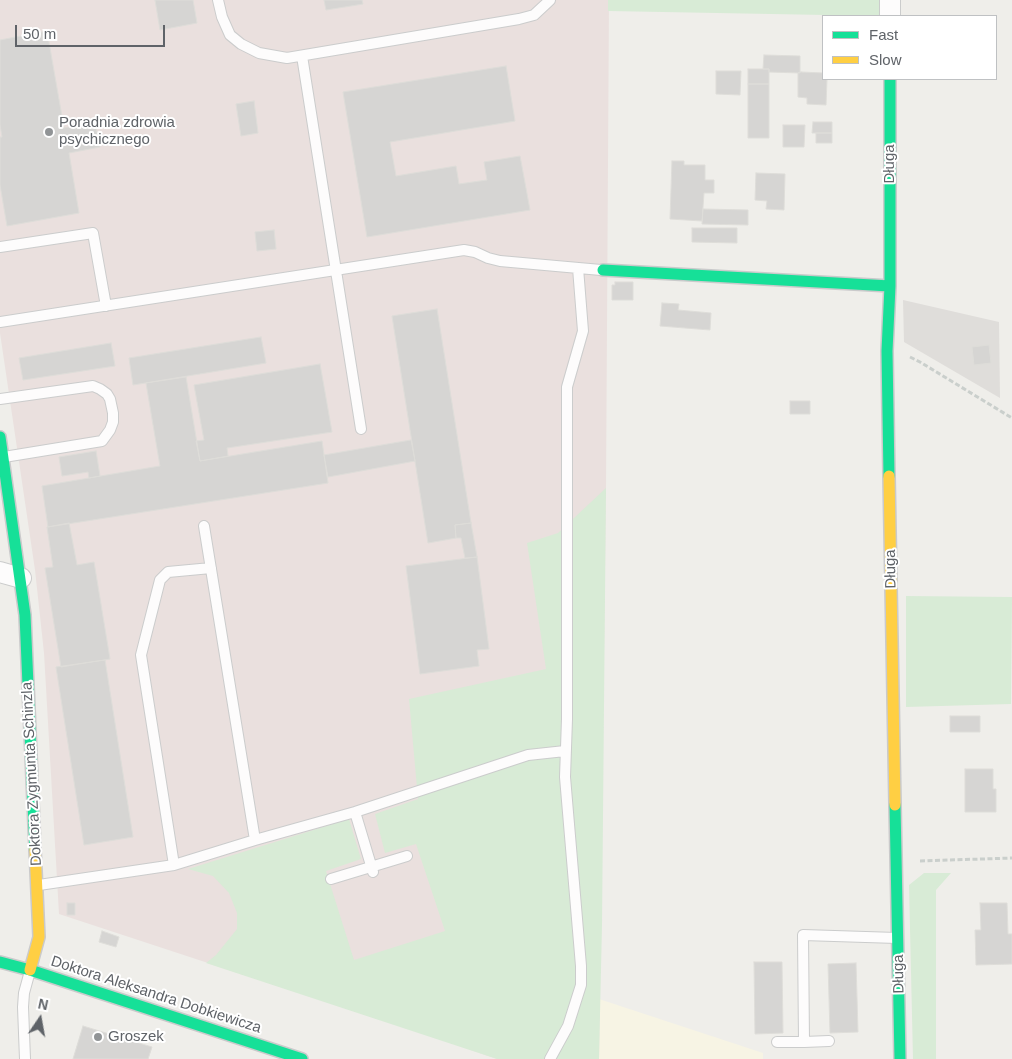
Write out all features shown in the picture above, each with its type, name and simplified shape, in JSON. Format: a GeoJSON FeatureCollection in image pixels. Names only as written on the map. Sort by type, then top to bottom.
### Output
{"type":"FeatureCollection","features":[{"type":"Feature","properties":{"kind":"street"},"geometry":{"type":"LineString","coordinates":[[890,0],[890,15]]}},
{"type":"Feature","properties":{"kind":"street","name":"Długa"},"geometry":{"type":"LineString","coordinates":[[890,80],[890,286],[888,351],[900,1059]]}},
{"type":"Feature","properties":{"kind":"street"},"geometry":{"type":"LineString","coordinates":[[603,270],[890,286]]}},
{"type":"Feature","properties":{"kind":"street","name":"Doktora Zygmunta Schinzla"},"geometry":{"type":"LineString","coordinates":[[0,437],[25,615],[39,937],[30,970]]}},
{"type":"Feature","properties":{"kind":"street"},"geometry":{"type":"LineString","coordinates":[[0,572],[21,578]]}},
{"type":"Feature","properties":{"kind":"street","name":"Doktora Aleksandra Dobkiewicza"},"geometry":{"type":"LineString","coordinates":[[0,962],[30,970],[302,1059]]}},
{"type":"Feature","properties":{"kind":"lane"},"geometry":{"type":"LineString","coordinates":[[218,0],[222,17],[230,35],[250,50],[287,58],[519,18],[534,14],[550,0]]}},
{"type":"Feature","properties":{"kind":"lane"},"geometry":{"type":"LineString","coordinates":[[302,56],[361,429]]}},
{"type":"Feature","properties":{"kind":"lane"},"geometry":{"type":"LineString","coordinates":[[0,247],[93,233],[106,306]]}},
{"type":"Feature","properties":{"kind":"lane"},"geometry":{"type":"LineString","coordinates":[[0,322],[464,250],[500,261],[603,270]]}},
{"type":"Feature","properties":{"kind":"lane"},"geometry":{"type":"LineString","coordinates":[[550,1059],[568,1026],[581,985],[565,777],[567,719],[567,387],[583,331],[578,268]]}},
{"type":"Feature","properties":{"kind":"lane"},"geometry":{"type":"LineString","coordinates":[[0,399],[93,386],[100,388],[110,399],[113,422],[110,430],[102,440],[3,458]]}},
{"type":"Feature","properties":{"kind":"lane"},"geometry":{"type":"LineString","coordinates":[[204,526],[255,840]]}},
{"type":"Feature","properties":{"kind":"lane"},"geometry":{"type":"LineString","coordinates":[[174,865],[141,655],[160,580],[168,572],[211,568]]}},
{"type":"Feature","properties":{"kind":"lane"},"geometry":{"type":"LineString","coordinates":[[38,885],[174,865],[355,812],[528,755],[565,751]]}},
{"type":"Feature","properties":{"kind":"lane"},"geometry":{"type":"LineString","coordinates":[[355,812],[372,869]]}},
{"type":"Feature","properties":{"kind":"lane"},"geometry":{"type":"LineString","coordinates":[[331,879],[372,869],[407,856]]}},
{"type":"Feature","properties":{"kind":"lane"},"geometry":{"type":"LineString","coordinates":[[804,1042],[803,935],[898,938]]}},
{"type":"Feature","properties":{"kind":"lane"},"geometry":{"type":"LineString","coordinates":[[26,1059],[23,1007],[24,993],[30,970]]}},
{"type":"Feature","properties":{"kind":"lane"},"geometry":{"type":"LineString","coordinates":[[777,1042],[829,1041]]}},
{"type":"Feature","properties":{"kind":"path"},"geometry":{"type":"LineString","coordinates":[[888,351],[920,362],[1012,418]]}},
{"type":"Feature","properties":{"kind":"path"},"geometry":{"type":"LineString","coordinates":[[897,862],[1012,858]]}},
{"type":"Feature","properties":{"kind":"shaded area"},"geometry":{"type":"Polygon","coordinates":[[[0,0],[609,0],[606,488],[599,1059],[497,1059],[59,914],[44,653],[35,570],[0,333],[0,0]]]}},
{"type":"Feature","properties":{"kind":"shaded area"},"geometry":{"type":"Polygon","coordinates":[[[903,300],[999,322],[1000,398],[904,342],[903,300]]]}},
{"type":"Feature","properties":{"kind":"shaded area"},"geometry":{"type":"Polygon","coordinates":[[[599,999],[763,1053],[763,1059],[599,1059],[599,999]]]}},
{"type":"Feature","properties":{"kind":"green space"},"geometry":{"type":"Polygon","coordinates":[[[608,0],[879,0],[880,15],[826,15],[608,11],[608,0]]]}},
{"type":"Feature","properties":{"kind":"green space"},"geometry":{"type":"Polygon","coordinates":[[[606,488],[599,1059],[497,1059],[206,963],[216,955],[237,929],[237,913],[229,893],[213,876],[188,869],[349,819],[361,859],[326,871],[354,960],[445,931],[416,844],[385,853],[375,814],[418,799],[409,699],[546,669],[527,543],[558,533],[606,488]]]}},
{"type":"Feature","properties":{"kind":"green space"},"geometry":{"type":"Polygon","coordinates":[[[906,596],[1012,597],[1011,704],[906,707],[906,596]]]}},
{"type":"Feature","properties":{"kind":"green space"},"geometry":{"type":"Polygon","coordinates":[[[924,873],[951,873],[936,890],[936,1059],[913,1059],[909,885],[924,873]]]}},
{"type":"Feature","properties":{"kind":"building"},"geometry":{"type":"Polygon","coordinates":[[[155,0],[193,0],[197,23],[160,30],[155,0]]]}},
{"type":"Feature","properties":{"kind":"building"},"geometry":{"type":"Polygon","coordinates":[[[324,0],[362,0],[363,4],[326,10],[324,0]]]}},
{"type":"Feature","properties":{"kind":"building","name":"Poradnia zdrowia psychicznego"},"geometry":{"type":"Polygon","coordinates":[[[47,31],[64,128],[95,122],[100,147],[69,153],[79,213],[7,226],[0,185],[0,137],[2,137],[0,125],[0,40],[47,31]]]}},
{"type":"Feature","properties":{"kind":"building"},"geometry":{"type":"Polygon","coordinates":[[[764,55],[800,56],[800,73],[769,72],[769,69],[763,69],[764,55]]]}},
{"type":"Feature","properties":{"kind":"building"},"geometry":{"type":"Polygon","coordinates":[[[506,66],[515,121],[390,142],[396,176],[456,166],[459,184],[487,180],[484,162],[520,156],[530,210],[367,237],[343,92],[506,66]]]}},
{"type":"Feature","properties":{"kind":"building"},"geometry":{"type":"Polygon","coordinates":[[[748,69],[769,69],[769,84],[748,84],[748,69]]]}},
{"type":"Feature","properties":{"kind":"building"},"geometry":{"type":"Polygon","coordinates":[[[716,71],[741,71],[740,95],[716,94],[716,71]]]}},
{"type":"Feature","properties":{"kind":"building"},"geometry":{"type":"Polygon","coordinates":[[[798,73],[822,73],[822,80],[827,80],[826,105],[807,104],[807,98],[798,97],[798,73]]]}},
{"type":"Feature","properties":{"kind":"building"},"geometry":{"type":"Polygon","coordinates":[[[748,84],[769,84],[769,138],[748,138],[748,84]]]}},
{"type":"Feature","properties":{"kind":"building"},"geometry":{"type":"Polygon","coordinates":[[[254,101],[258,133],[241,136],[236,104],[254,101]]]}},
{"type":"Feature","properties":{"kind":"building"},"geometry":{"type":"Polygon","coordinates":[[[813,122],[832,122],[832,133],[812,133],[813,122]]]}},
{"type":"Feature","properties":{"kind":"building"},"geometry":{"type":"Polygon","coordinates":[[[783,125],[805,125],[804,147],[783,147],[783,125]]]}},
{"type":"Feature","properties":{"kind":"building"},"geometry":{"type":"Polygon","coordinates":[[[816,133],[832,133],[832,143],[816,143],[816,133]]]}},
{"type":"Feature","properties":{"kind":"building"},"geometry":{"type":"Polygon","coordinates":[[[672,161],[684,161],[684,165],[705,165],[705,180],[714,180],[714,193],[704,193],[702,221],[670,219],[672,161]]]}},
{"type":"Feature","properties":{"kind":"building"},"geometry":{"type":"Polygon","coordinates":[[[756,173],[785,174],[784,210],[766,209],[767,201],[755,200],[756,173]]]}},
{"type":"Feature","properties":{"kind":"building"},"geometry":{"type":"Polygon","coordinates":[[[703,209],[748,210],[748,225],[702,224],[703,209]]]}},
{"type":"Feature","properties":{"kind":"building"},"geometry":{"type":"Polygon","coordinates":[[[692,228],[737,228],[737,243],[692,242],[692,228]]]}},
{"type":"Feature","properties":{"kind":"building"},"geometry":{"type":"Polygon","coordinates":[[[274,230],[276,249],[257,251],[255,232],[274,230]]]}},
{"type":"Feature","properties":{"kind":"building"},"geometry":{"type":"Polygon","coordinates":[[[615,282],[633,282],[633,300],[612,300],[612,285],[615,285],[615,282]]]}},
{"type":"Feature","properties":{"kind":"building"},"geometry":{"type":"Polygon","coordinates":[[[662,303],[679,304],[678,310],[711,313],[710,330],[660,326],[662,303]]]}},
{"type":"Feature","properties":{"kind":"building"},"geometry":{"type":"Polygon","coordinates":[[[437,309],[471,523],[455,525],[456,538],[428,543],[392,316],[437,309]]]}},
{"type":"Feature","properties":{"kind":"building"},"geometry":{"type":"Polygon","coordinates":[[[261,337],[266,363],[133,385],[129,358],[261,337]]]}},
{"type":"Feature","properties":{"kind":"building"},"geometry":{"type":"Polygon","coordinates":[[[111,343],[115,366],[23,380],[19,358],[111,343]]]}},
{"type":"Feature","properties":{"kind":"building"},"geometry":{"type":"Polygon","coordinates":[[[989,345],[991,363],[974,365],[972,347],[989,345]]]}},
{"type":"Feature","properties":{"kind":"building"},"geometry":{"type":"Polygon","coordinates":[[[320,364],[332,432],[227,448],[228,456],[200,461],[196,441],[204,440],[194,385],[320,364]]]}},
{"type":"Feature","properties":{"kind":"building"},"geometry":{"type":"Polygon","coordinates":[[[186,377],[200,461],[322,441],[328,483],[48,527],[42,486],[160,466],[146,383],[186,377]]]}},
{"type":"Feature","properties":{"kind":"building"},"geometry":{"type":"Polygon","coordinates":[[[790,401],[810,401],[810,414],[790,414],[790,401]]]}},
{"type":"Feature","properties":{"kind":"building"},"geometry":{"type":"Polygon","coordinates":[[[411,440],[415,461],[328,477],[324,455],[411,440]]]}},
{"type":"Feature","properties":{"kind":"building"},"geometry":{"type":"Polygon","coordinates":[[[96,451],[100,476],[89,478],[88,472],[62,476],[59,457],[96,451]]]}},
{"type":"Feature","properties":{"kind":"building"},"geometry":{"type":"Polygon","coordinates":[[[69,523],[77,565],[94,562],[110,659],[61,667],[45,568],[53,567],[47,527],[69,523]]]}},
{"type":"Feature","properties":{"kind":"building"},"geometry":{"type":"Polygon","coordinates":[[[471,523],[477,557],[465,558],[461,538],[456,538],[455,525],[471,523]]]}},
{"type":"Feature","properties":{"kind":"building"},"geometry":{"type":"Polygon","coordinates":[[[477,557],[489,649],[477,650],[479,666],[420,674],[406,566],[477,557]]]}},
{"type":"Feature","properties":{"kind":"building"},"geometry":{"type":"Polygon","coordinates":[[[105,660],[133,837],[84,845],[56,667],[105,660]]]}},
{"type":"Feature","properties":{"kind":"building"},"geometry":{"type":"Polygon","coordinates":[[[950,716],[980,716],[980,732],[950,732],[950,716]]]}},
{"type":"Feature","properties":{"kind":"building"},"geometry":{"type":"Polygon","coordinates":[[[965,769],[993,769],[993,789],[996,789],[996,812],[965,812],[965,769]]]}},
{"type":"Feature","properties":{"kind":"building"},"geometry":{"type":"Polygon","coordinates":[[[67,903],[75,903],[75,915],[67,915],[67,903]]]}},
{"type":"Feature","properties":{"kind":"building"},"geometry":{"type":"Polygon","coordinates":[[[980,903],[1007,903],[1008,934],[1012,934],[1012,964],[976,965],[975,930],[981,930],[980,903]]]}},
{"type":"Feature","properties":{"kind":"building"},"geometry":{"type":"Polygon","coordinates":[[[102,931],[119,937],[116,947],[99,942],[102,931]]]}},
{"type":"Feature","properties":{"kind":"building"},"geometry":{"type":"Polygon","coordinates":[[[754,962],[782,962],[783,1033],[755,1034],[754,962]]]}},
{"type":"Feature","properties":{"kind":"building"},"geometry":{"type":"Polygon","coordinates":[[[856,963],[858,1032],[830,1033],[828,964],[856,963]]]}},
{"type":"Feature","properties":{"kind":"building","name":"Groszek"},"geometry":{"type":"Polygon","coordinates":[[[83,1026],[152,1047],[148,1059],[73,1059],[83,1026]]]}},
{"type":"Feature","properties":{"kind":"traffic: fast"},"geometry":{"type":"LineString","coordinates":[[889,476],[887,351],[890,286],[890,80]]}},
{"type":"Feature","properties":{"kind":"traffic: fast"},"geometry":{"type":"LineString","coordinates":[[603,270],[890,286]]}},
{"type":"Feature","properties":{"kind":"traffic: fast"},"geometry":{"type":"LineString","coordinates":[[0,437],[25,615],[35,849]]}},
{"type":"Feature","properties":{"kind":"traffic: fast"},"geometry":{"type":"LineString","coordinates":[[895,805],[900,1059]]}},
{"type":"Feature","properties":{"kind":"traffic: fast"},"geometry":{"type":"LineString","coordinates":[[0,962],[30,970],[302,1059]]}},
{"type":"Feature","properties":{"kind":"traffic: slow"},"geometry":{"type":"LineString","coordinates":[[889,476],[895,805]]}},
{"type":"Feature","properties":{"kind":"traffic: slow"},"geometry":{"type":"LineString","coordinates":[[30,970],[39,937],[35,849]]}},
{"type":"Feature","properties":{"kind":"place","name":"Poradnia zdrowia psychicznego"},"geometry":{"type":"Point","coordinates":[49,132]}},
{"type":"Feature","properties":{"kind":"place","name":"Groszek"},"geometry":{"type":"Point","coordinates":[98,1037]}}]}
